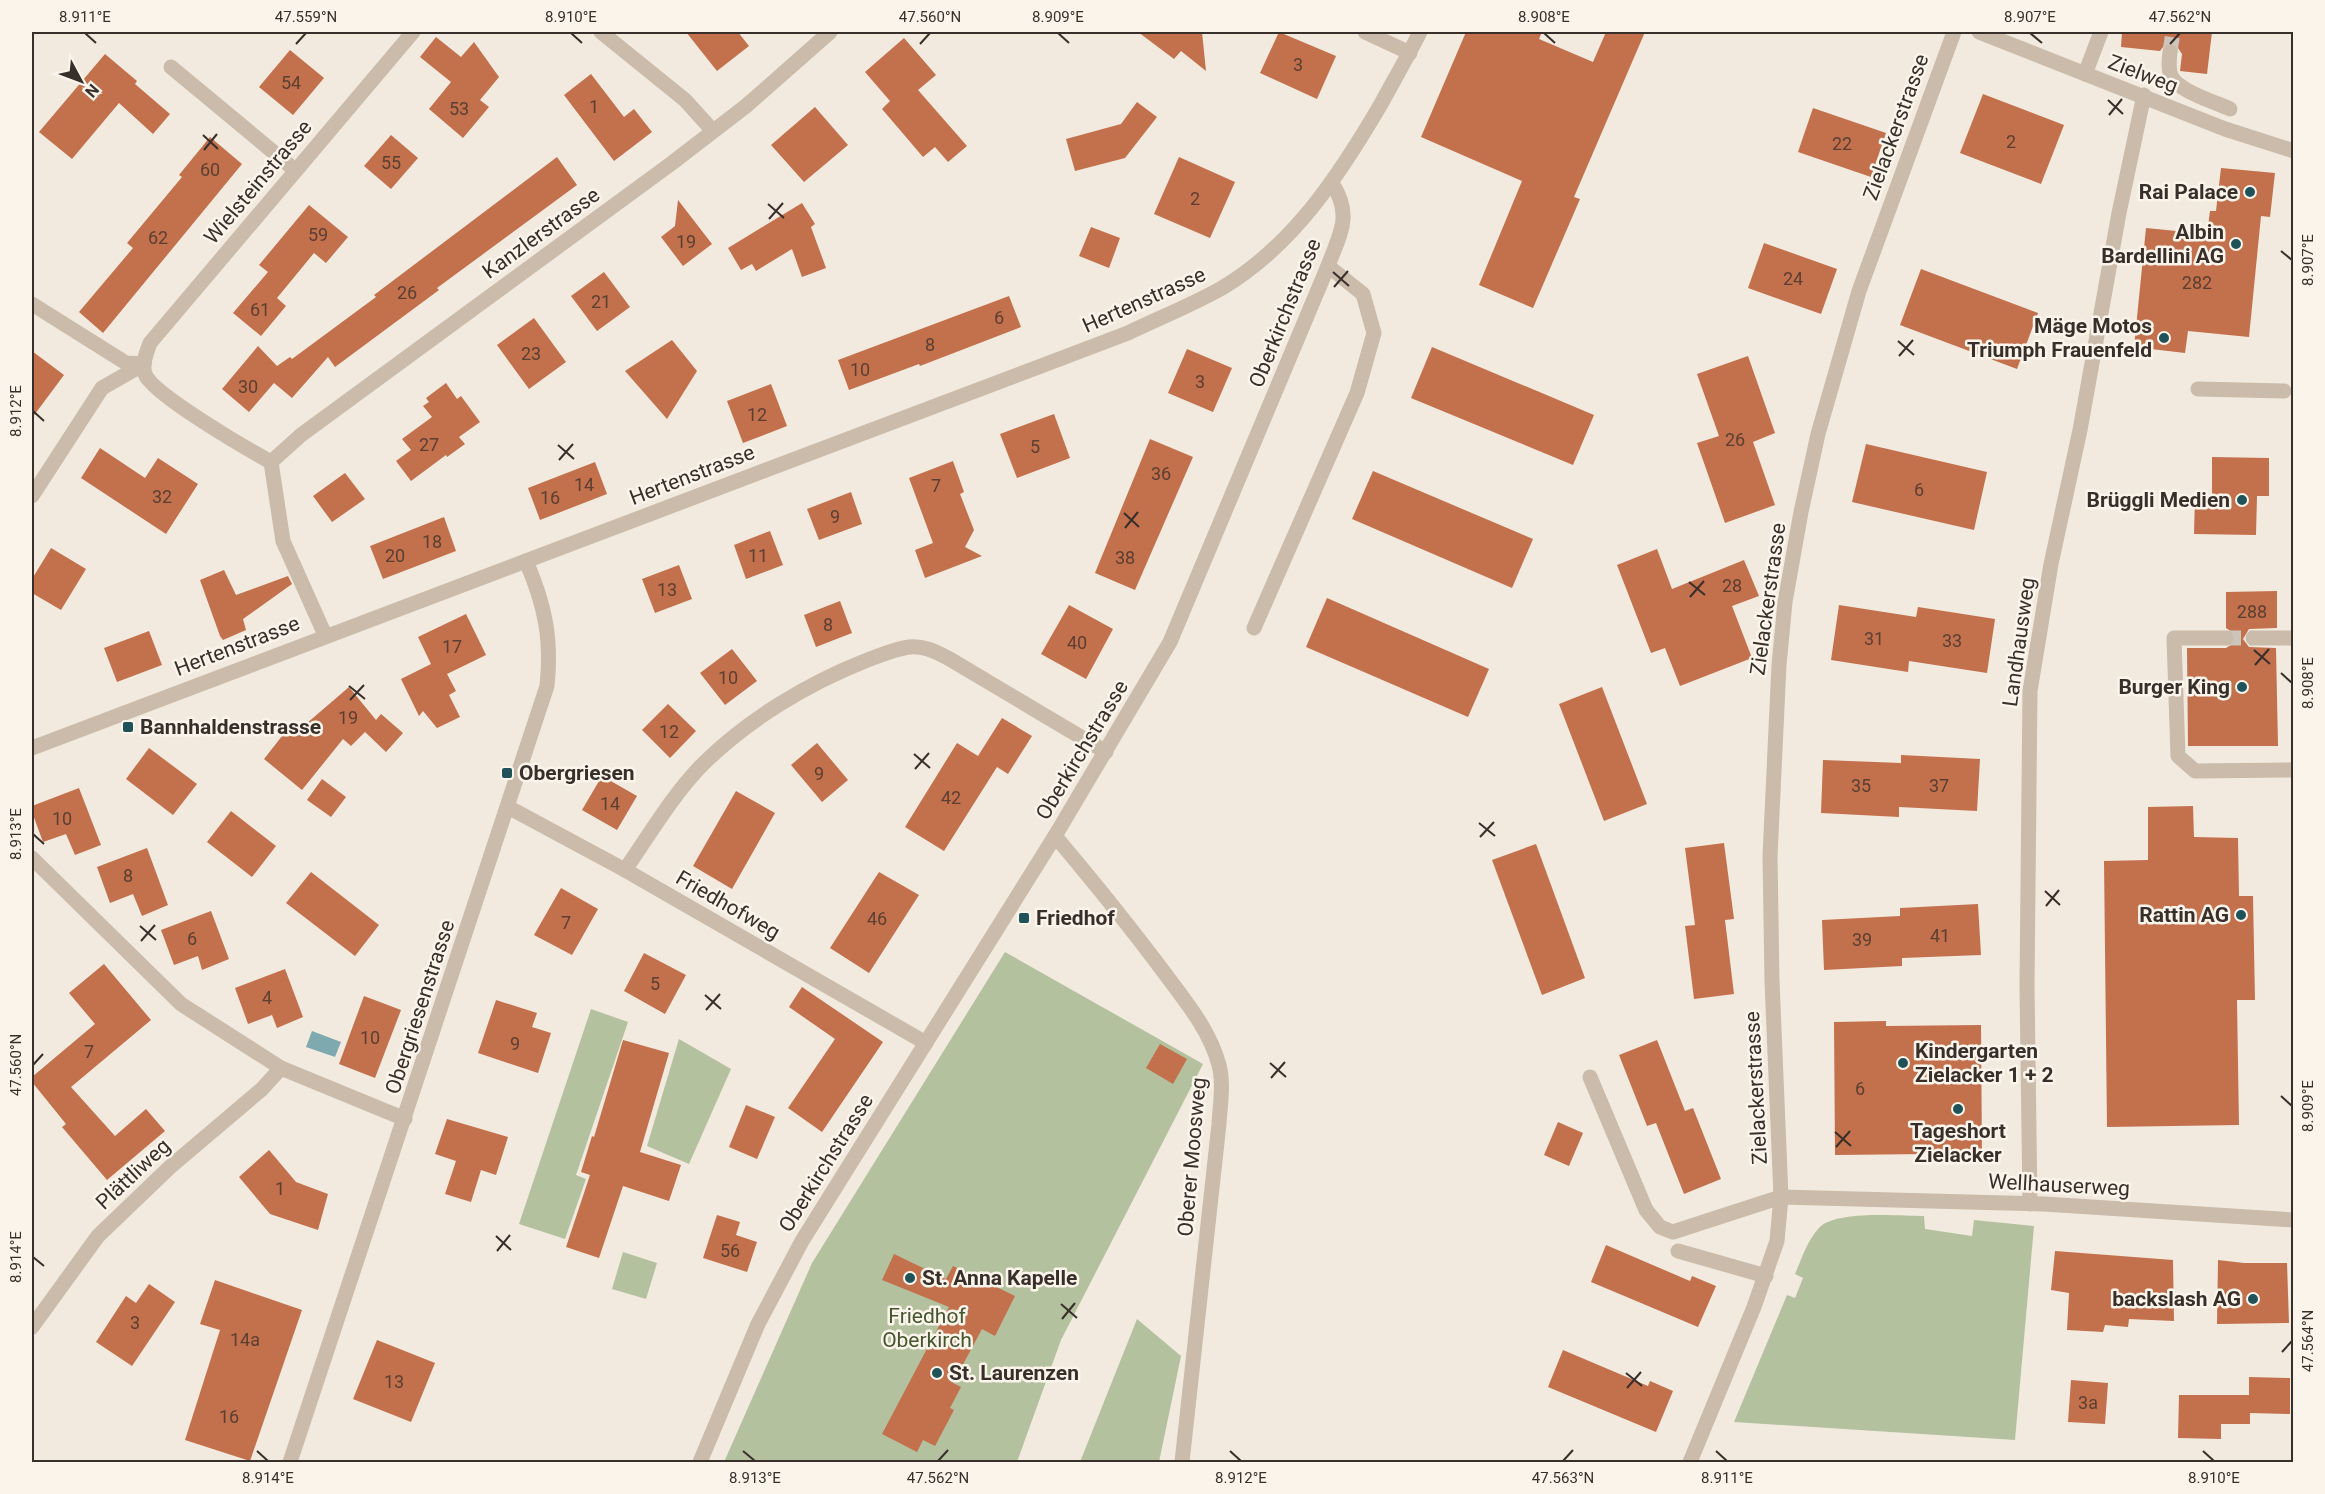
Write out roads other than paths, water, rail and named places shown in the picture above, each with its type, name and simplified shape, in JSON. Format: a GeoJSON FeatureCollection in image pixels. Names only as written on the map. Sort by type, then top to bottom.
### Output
{"type":"FeatureCollection","features":[{"type":"Feature","properties":{"kind":"street","name":"Wielsteinstrasse"},"geometry":{"type":"LineString","coordinates":[[144,363],[150,343],[413,32]]}},
{"type":"Feature","properties":{"kind":"street"},"geometry":{"type":"LineString","coordinates":[[601,32],[685,100],[713,131]]}},
{"type":"Feature","properties":{"kind":"street","name":"Kanzlerstrasse"},"geometry":{"type":"LineString","coordinates":[[271,462],[301,435],[746,106],[830,32]]}},
{"type":"Feature","properties":{"kind":"street"},"geometry":{"type":"LineString","coordinates":[[1365,32],[1410,53]]}},
{"type":"Feature","properties":{"kind":"street"},"geometry":{"type":"LineString","coordinates":[[1332,183],[1356,147],[1420,32]]}},
{"type":"Feature","properties":{"kind":"street","name":"Zielackerstrasse"},"geometry":{"type":"LineString","coordinates":[[1782,1197],[1772,981],[1770,856],[1776,703],[1785,602],[1818,434],[1852,313],[1906,157],[1953,32]]}},
{"type":"Feature","properties":{"kind":"street","name":"Zielweg"},"geometry":{"type":"LineString","coordinates":[[1979,32],[2225,129],[2294,151]]}},
{"type":"Feature","properties":{"kind":"street"},"geometry":{"type":"LineString","coordinates":[[2085,74],[2101,32]]}},
{"type":"Feature","properties":{"kind":"street"},"geometry":{"type":"LineString","coordinates":[[2170,52],[2169,67],[2174,81],[2185,89],[2230,109]]}},
{"type":"Feature","properties":{"kind":"street"},"geometry":{"type":"LineString","coordinates":[[171,67],[295,170]]}},
{"type":"Feature","properties":{"kind":"street","name":"Landhausweg"},"geometry":{"type":"LineString","coordinates":[[2030,1204],[2026,985],[2030,691],[2051,564],[2076,448],[2119,213],[2144,96]]}},
{"type":"Feature","properties":{"kind":"street","name":"Oberkirchstrasse"},"geometry":{"type":"LineString","coordinates":[[700,1462],[773,1293],[802,1241],[1055,836],[1170,642],[1328,266],[1344,215],[1340,196],[1332,183]]}},
{"type":"Feature","properties":{"kind":"street","name":"Hertenstrasse"},"geometry":{"type":"LineString","coordinates":[[32,748],[325,635],[1128,333],[1223,287],[1258,261],[1300,223],[1332,183]]}},
{"type":"Feature","properties":{"kind":"street"},"geometry":{"type":"LineString","coordinates":[[1254,628],[1357,393],[1374,333],[1363,294],[1328,266]]}},
{"type":"Feature","properties":{"kind":"street"},"geometry":{"type":"LineString","coordinates":[[32,304],[126,363],[144,363]]}},
{"type":"Feature","properties":{"kind":"street"},"geometry":{"type":"LineString","coordinates":[[144,363],[146,378],[163,393],[271,462],[283,541],[325,635]]}},
{"type":"Feature","properties":{"kind":"street"},"geometry":{"type":"LineString","coordinates":[[32,496],[102,388],[144,363]]}},
{"type":"Feature","properties":{"kind":"street"},"geometry":{"type":"LineString","coordinates":[[2198,389],[2284,391]]}},
{"type":"Feature","properties":{"kind":"street","name":"Obergriesenstrasse"},"geometry":{"type":"LineString","coordinates":[[290,1462],[547,686],[550,658],[544,606],[526,561]]}},
{"type":"Feature","properties":{"kind":"street"},"geometry":{"type":"LineString","coordinates":[[2226,638],[2174,638],[2178,756],[2195,771],[2294,770]]}},
{"type":"Feature","properties":{"kind":"street"},"geometry":{"type":"LineString","coordinates":[[2253,638],[2294,638]]}},
{"type":"Feature","properties":{"kind":"street"},"geometry":{"type":"LineString","coordinates":[[625,870],[670,804],[704,764],[734,738],[772,710],[812,685],[883,654],[911,647],[932,650],[948,658],[1106,752]]}},
{"type":"Feature","properties":{"kind":"street","name":"Friedhofweg"},"geometry":{"type":"LineString","coordinates":[[508,807],[625,870],[926,1043]]}},
{"type":"Feature","properties":{"kind":"street","name":"Oberer Moosweg"},"geometry":{"type":"LineString","coordinates":[[1055,836],[1138,938],[1196,1016],[1212,1043],[1220,1067],[1222,1090],[1219,1124],[1182,1462]]}},
{"type":"Feature","properties":{"kind":"street"},"geometry":{"type":"LineString","coordinates":[[32,858],[181,1004],[281,1068],[405,1119]]}},
{"type":"Feature","properties":{"kind":"street","name":"Plättliweg"},"geometry":{"type":"LineString","coordinates":[[32,1327],[98,1236],[162,1174],[262,1089],[281,1068]]}},
{"type":"Feature","properties":{"kind":"street","name":"Wellhauserweg"},"geometry":{"type":"LineString","coordinates":[[1590,1077],[1646,1210],[1660,1227],[1673,1232],[1782,1197],[2030,1204],[2294,1220]]}},
{"type":"Feature","properties":{"kind":"street"},"geometry":{"type":"LineString","coordinates":[[1690,1462],[1766,1276],[1777,1241],[1782,1197]]}},
{"type":"Feature","properties":{"kind":"street"},"geometry":{"type":"LineString","coordinates":[[1678,1251],[1766,1276]]}},
{"type":"Feature","properties":{"kind":"water"},"geometry":{"type":"Polygon","coordinates":[[[312,1031],[341,1042],[335,1057],[306,1047],[312,1031]]]}},
{"type":"Feature","properties":{"kind":"tunnel"},"geometry":{"type":"LineString","coordinates":[[2170,52],[2173,32]]}},
{"type":"Feature","properties":{"kind":"tunnel"},"geometry":{"type":"LineString","coordinates":[[2226,638],[2253,638]]}},
{"type":"Feature","properties":{"kind":"place","name":"Rai Palace"},"geometry":{"type":"Point","coordinates":[2250,192]}},
{"type":"Feature","properties":{"kind":"place","name":"Albin Bardellini AG"},"geometry":{"type":"Point","coordinates":[2236,244]}},
{"type":"Feature","properties":{"kind":"place","name":"Mäge Motos Triumph Frauenfeld"},"geometry":{"type":"Point","coordinates":[2164,338]}},
{"type":"Feature","properties":{"kind":"place","name":"Brüggli Medien"},"geometry":{"type":"Point","coordinates":[2242,500]}},
{"type":"Feature","properties":{"kind":"place","name":"Burger King"},"geometry":{"type":"Point","coordinates":[2242,687]}},
{"type":"Feature","properties":{"kind":"place","name":"Bannhaldenstrasse"},"geometry":{"type":"Point","coordinates":[128,727]}},
{"type":"Feature","properties":{"kind":"place","name":"Obergriesen"},"geometry":{"type":"Point","coordinates":[507,773]}},
{"type":"Feature","properties":{"kind":"place","name":"Rattin AG"},"geometry":{"type":"Point","coordinates":[2241,915]}},
{"type":"Feature","properties":{"kind":"place","name":"Friedhof"},"geometry":{"type":"Point","coordinates":[1024,918]}},
{"type":"Feature","properties":{"kind":"place","name":"Kindergarten Zielacker 1 + 2"},"geometry":{"type":"Point","coordinates":[1903,1063]}},
{"type":"Feature","properties":{"kind":"place","name":"Tageshort Zielacker"},"geometry":{"type":"Point","coordinates":[1958,1109]}},
{"type":"Feature","properties":{"kind":"place","name":"St. Anna Kapelle"},"geometry":{"type":"Point","coordinates":[910,1278]}},
{"type":"Feature","properties":{"kind":"place","name":"backslash AG"},"geometry":{"type":"Point","coordinates":[2253,1299]}},
{"type":"Feature","properties":{"kind":"place","name":"St. Laurenzen"},"geometry":{"type":"Point","coordinates":[937,1373]}},
{"type":"Feature","properties":{"kind":"park label","name":"Friedhof Oberkirch"},"geometry":{"type":"Point","coordinates":[927,1328]}}]}
